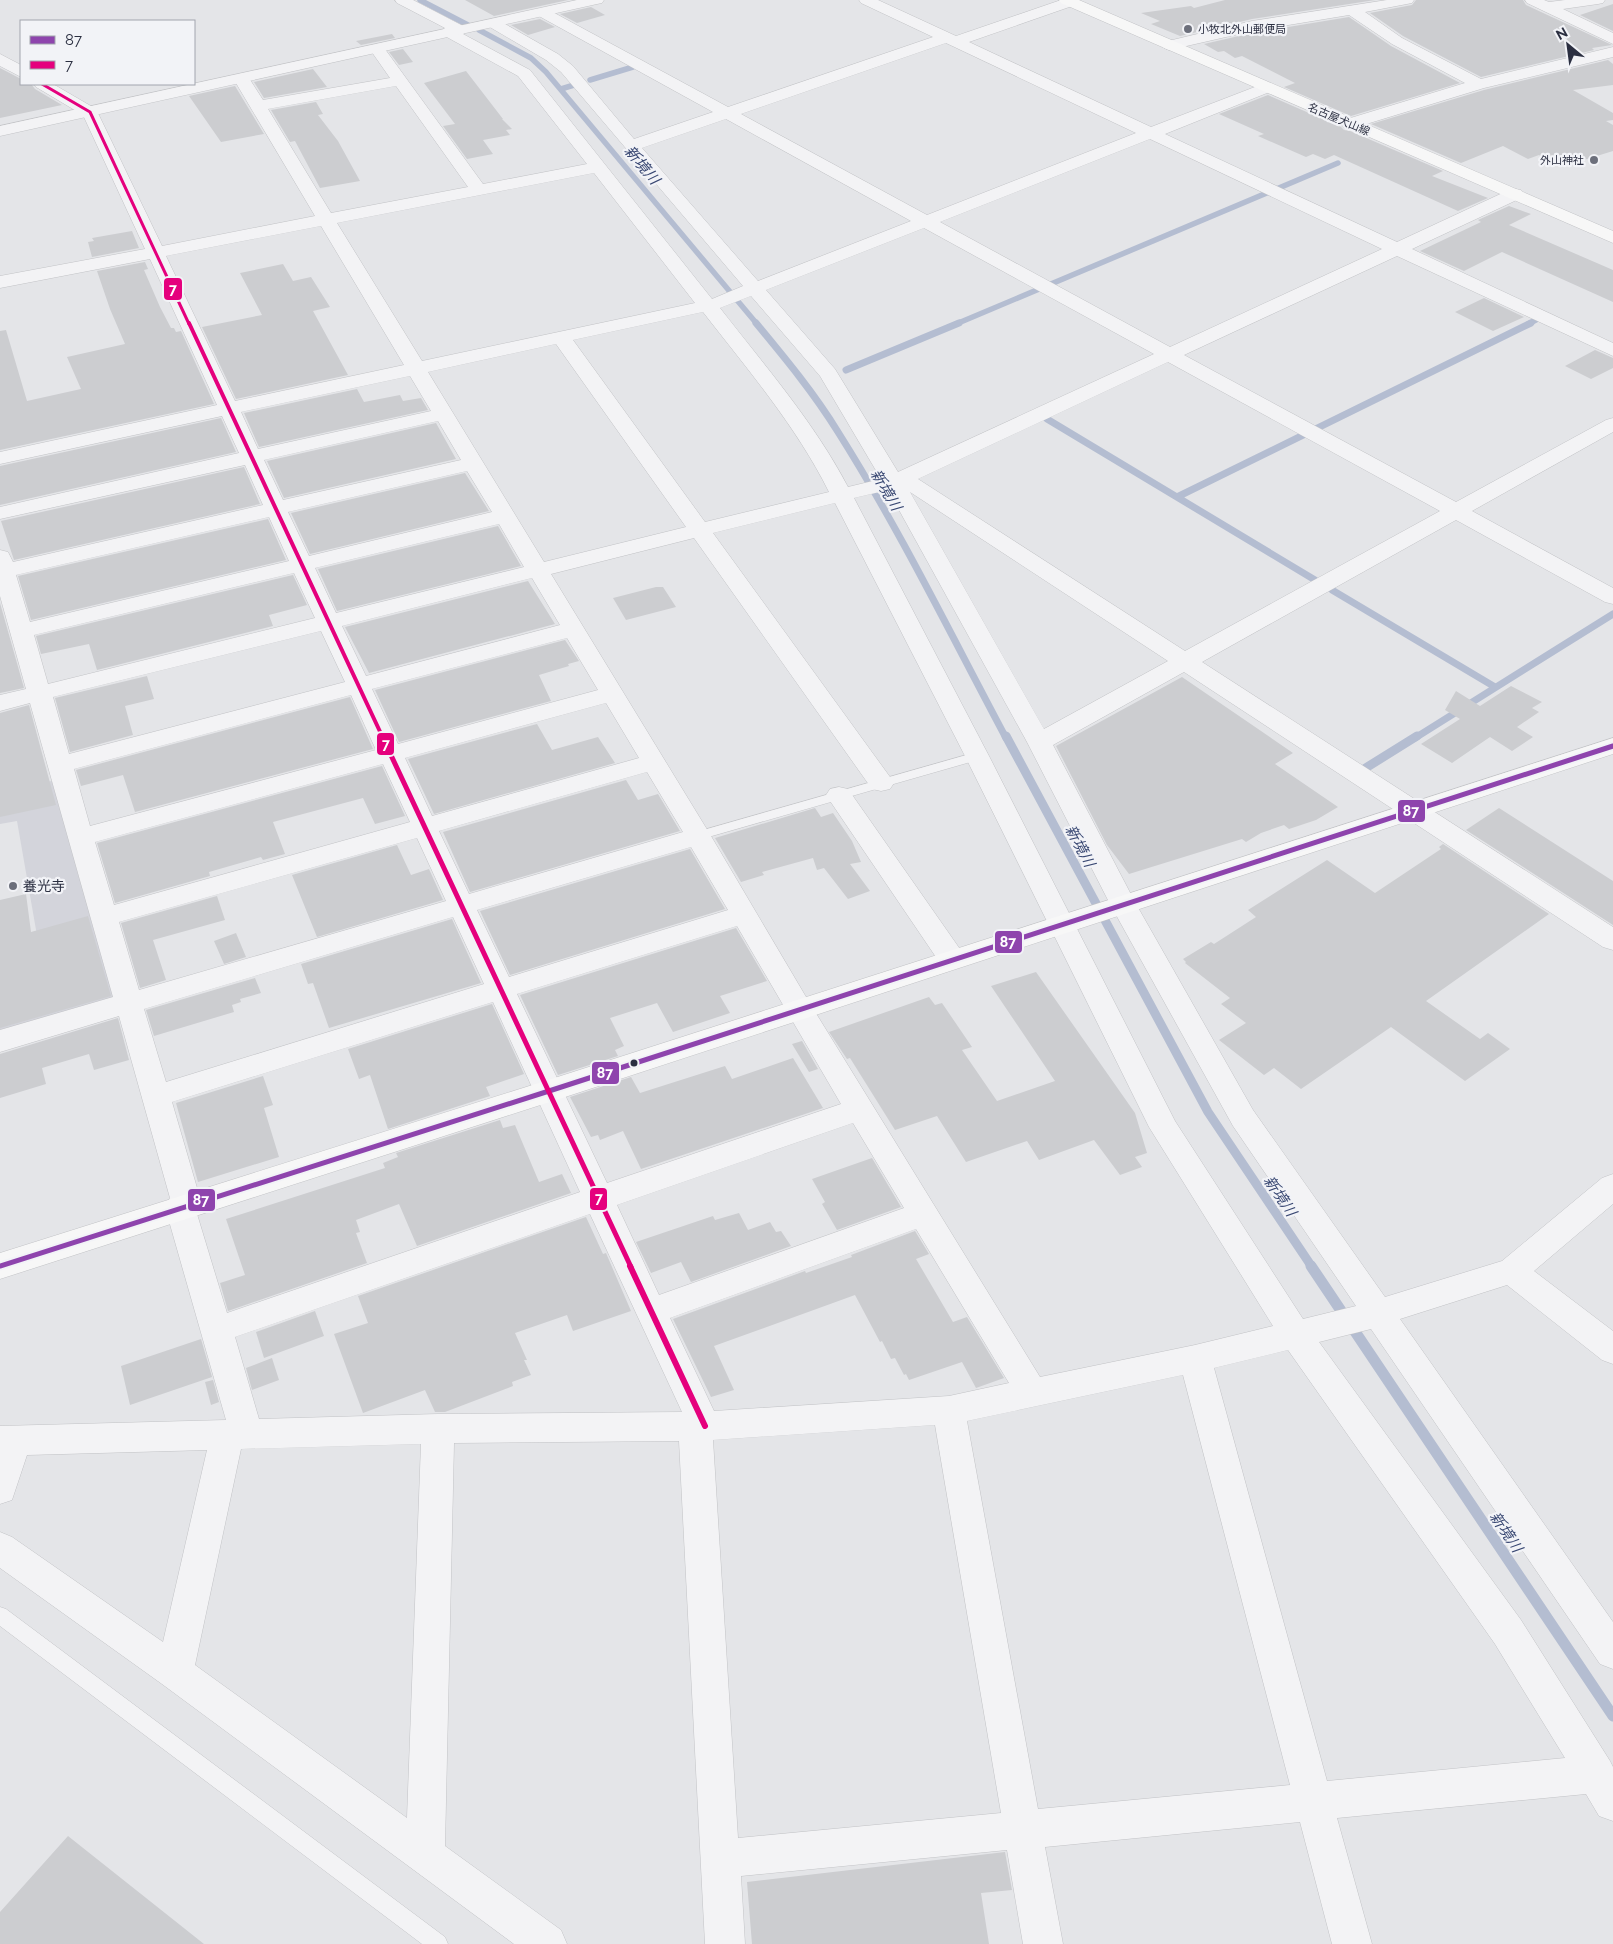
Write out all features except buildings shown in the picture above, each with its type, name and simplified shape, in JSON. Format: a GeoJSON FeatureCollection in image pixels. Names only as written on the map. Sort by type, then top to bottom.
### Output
{"type":"FeatureCollection","features":[{"type":"Feature","properties":{"kind":"main road","name":"名古屋犬山線"},"geometry":{"type":"LineString","coordinates":[[1068,1],[1613,238]]}},
{"type":"Feature","properties":{"kind":"main road"},"geometry":{"type":"LineString","coordinates":[[0,1266],[183,1206],[549,1091],[1120,904],[1613,746]]}},
{"type":"Feature","properties":{"kind":"street"},"geometry":{"type":"LineString","coordinates":[[402,0],[457,25],[524,73],[712,304],[783,401],[845,495],[977,756],[1065,923],[1164,1127],[1295,1334],[1508,1632],[1605,1788],[1314,1802],[720,1859]]}},
{"type":"Feature","properties":{"kind":"street"},"geometry":{"type":"LineString","coordinates":[[0,131],[377,48],[457,25],[489,23],[543,7],[597,0]]}},
{"type":"Feature","properties":{"kind":"street"},"geometry":{"type":"LineString","coordinates":[[866,0],[1396,250],[1613,350]]}},
{"type":"Feature","properties":{"kind":"street"},"geometry":{"type":"LineString","coordinates":[[1169,45],[1252,26],[1407,0]]}},
{"type":"Feature","properties":{"kind":"street"},"geometry":{"type":"LineString","coordinates":[[1532,0],[1613,39]]}},
{"type":"Feature","properties":{"kind":"street"},"geometry":{"type":"LineString","coordinates":[[1547,7],[1598,0]]}},
{"type":"Feature","properties":{"kind":"street"},"geometry":{"type":"LineString","coordinates":[[631,146],[1068,1]]}},
{"type":"Feature","properties":{"kind":"street"},"geometry":{"type":"LineString","coordinates":[[543,7],[727,113],[1613,598]]}},
{"type":"Feature","properties":{"kind":"street"},"geometry":{"type":"LineString","coordinates":[[1352,10],[1398,41],[1479,84]]}},
{"type":"Feature","properties":{"kind":"street"},"geometry":{"type":"LineString","coordinates":[[489,23],[552,57],[567,69],[752,290],[828,373],[894,482],[1039,742],[1120,904],[1243,1118],[1371,1315],[1613,1652]]}},
{"type":"Feature","properties":{"kind":"street"},"geometry":{"type":"LineString","coordinates":[[377,48],[479,190]]}},
{"type":"Feature","properties":{"kind":"street"},"geometry":{"type":"LineString","coordinates":[[1350,124],[1479,84],[1613,52]]}},
{"type":"Feature","properties":{"kind":"street"},"geometry":{"type":"LineString","coordinates":[[0,59],[20,71]]}},
{"type":"Feature","properties":{"kind":"street"},"geometry":{"type":"LineString","coordinates":[[241,78],[1032,1394]]}},
{"type":"Feature","properties":{"kind":"street"},"geometry":{"type":"LineString","coordinates":[[258,106],[400,81]]}},
{"type":"Feature","properties":{"kind":"street"},"geometry":{"type":"LineString","coordinates":[[44,85],[90,112],[652,1311],[700,1426],[724,1944]]}},
{"type":"Feature","properties":{"kind":"street"},"geometry":{"type":"LineString","coordinates":[[0,458],[712,304],[1266,88]]}},
{"type":"Feature","properties":{"kind":"street"},"geometry":{"type":"LineString","coordinates":[[0,282],[599,167]]}},
{"type":"Feature","properties":{"kind":"street"},"geometry":{"type":"LineString","coordinates":[[0,703],[538,572],[894,482],[1515,194]]}},
{"type":"Feature","properties":{"kind":"street"},"geometry":{"type":"LineString","coordinates":[[561,337],[881,783]]}},
{"type":"Feature","properties":{"kind":"street"},"geometry":{"type":"LineString","coordinates":[[0,513],[444,414]]}},
{"type":"Feature","properties":{"kind":"street"},"geometry":{"type":"LineString","coordinates":[[1039,742],[1458,512],[1613,424]]}},
{"type":"Feature","properties":{"kind":"street"},"geometry":{"type":"LineString","coordinates":[[175,1672],[237,1435],[216,1330],[156,1096],[41,694],[1,567],[276,508],[473,463]]}},
{"type":"Feature","properties":{"kind":"street"},"geometry":{"type":"LineString","coordinates":[[894,482],[1185,662],[1613,940]]}},
{"type":"Feature","properties":{"kind":"street"},"geometry":{"type":"LineString","coordinates":[[22,631],[504,516]]}},
{"type":"Feature","properties":{"kind":"street"},"geometry":{"type":"LineString","coordinates":[[61,764],[573,629]]}},
{"type":"Feature","properties":{"kind":"street"},"geometry":{"type":"LineString","coordinates":[[82,837],[612,694]]}},
{"type":"Feature","properties":{"kind":"street"},"geometry":{"type":"LineString","coordinates":[[105,917],[653,762]]}},
{"type":"Feature","properties":{"kind":"street"},"geometry":{"type":"LineString","coordinates":[[839,796],[952,960]]}},
{"type":"Feature","properties":{"kind":"street"},"geometry":{"type":"LineString","coordinates":[[0,1041],[698,836]]}},
{"type":"Feature","properties":{"kind":"street"},"geometry":{"type":"LineString","coordinates":[[156,1096],[744,914]]}},
{"type":"Feature","properties":{"kind":"street"},"geometry":{"type":"LineString","coordinates":[[216,1330],[859,1109]]}},
{"type":"Feature","properties":{"kind":"street"},"geometry":{"type":"LineString","coordinates":[[0,1489],[7,1441],[438,1429],[700,1426],[950,1410],[1195,1359],[1371,1315],[1512,1271],[1613,1186]]}},
{"type":"Feature","properties":{"kind":"street"},"geometry":{"type":"LineString","coordinates":[[652,1311],[923,1214]]}},
{"type":"Feature","properties":{"kind":"street"},"geometry":{"type":"LineString","coordinates":[[1512,1271],[1613,1350]]}},
{"type":"Feature","properties":{"kind":"street"},"geometry":{"type":"LineString","coordinates":[[1195,1359],[1352,1944]]}},
{"type":"Feature","properties":{"kind":"street"},"geometry":{"type":"LineString","coordinates":[[950,1410],[1043,1944]]}},
{"type":"Feature","properties":{"kind":"street"},"geometry":{"type":"LineString","coordinates":[[425,1855],[438,1429]]}},
{"type":"Feature","properties":{"kind":"street"},"geometry":{"type":"LineString","coordinates":[[0,1548],[175,1672],[547,1944]]}},
{"type":"Feature","properties":{"kind":"lane"},"geometry":{"type":"LineString","coordinates":[[698,836],[977,756]]}},
{"type":"Feature","properties":{"kind":"lane"},"geometry":{"type":"LineString","coordinates":[[0,1615],[438,1944]]}},
{"type":"Feature","properties":{"kind":"shaded area"},"geometry":{"type":"Polygon","coordinates":[[[57,780],[118,996],[0,1032],[0,957],[39,947],[17,821],[0,824],[0,791],[57,780]]]}},
{"type":"Feature","properties":{"kind":"waterway","name":"新境川"},"geometry":{"type":"LineString","coordinates":[[420,0],[468,25]]}},
{"type":"Feature","properties":{"kind":"waterway","name":"新境川"},"geometry":{"type":"LineString","coordinates":[[479,30],[531,58],[546,72],[757,324]]}},
{"type":"Feature","properties":{"kind":"waterway"},"geometry":{"type":"LineString","coordinates":[[590,80],[633,67]]}},
{"type":"Feature","properties":{"kind":"waterway"},"geometry":{"type":"LineString","coordinates":[[561,89],[574,85]]}},
{"type":"Feature","properties":{"kind":"waterway"},"geometry":{"type":"LineString","coordinates":[[956,324],[1338,163]]}},
{"type":"Feature","properties":{"kind":"waterway"},"geometry":{"type":"LineString","coordinates":[[1528,324],[1536,320]]}},
{"type":"Feature","properties":{"kind":"waterway","name":"新境川"},"geometry":{"type":"LineString","coordinates":[[756,323],[819,403],[861,469],[925,583],[1006,738]]}},
{"type":"Feature","properties":{"kind":"waterway"},"geometry":{"type":"LineString","coordinates":[[846,370],[959,323]]}},
{"type":"Feature","properties":{"kind":"waterway"},"geometry":{"type":"LineString","coordinates":[[1177,497],[1531,323]]}},
{"type":"Feature","properties":{"kind":"waterway"},"geometry":{"type":"LineString","coordinates":[[1047,419],[1315,580]]}},
{"type":"Feature","properties":{"kind":"waterway"},"geometry":{"type":"LineString","coordinates":[[1332,590],[1495,687]]}},
{"type":"Feature","properties":{"kind":"waterway"},"geometry":{"type":"LineString","coordinates":[[1415,738],[1613,614]]}},
{"type":"Feature","properties":{"kind":"waterway","name":"新境川"},"geometry":{"type":"LineString","coordinates":[[1006,736],[1208,1112],[1312,1267]]}},
{"type":"Feature","properties":{"kind":"waterway"},"geometry":{"type":"LineString","coordinates":[[1356,774],[1417,736]]}},
{"type":"Feature","properties":{"kind":"waterway","name":"新境川"},"geometry":{"type":"LineString","coordinates":[[1311,1266],[1613,1716]]}},
{"type":"Feature","properties":{"kind":"transit line","name":"7"},"geometry":{"type":"LineString","coordinates":[[44,85],[90,112],[705,1426]]}},
{"type":"Feature","properties":{"kind":"transit line","name":"87"},"geometry":{"type":"LineString","coordinates":[[0,1266],[549,1091],[1613,746]]}},
{"type":"Feature","properties":{"kind":"place","name":"小牧北外山郵便局"},"geometry":{"type":"Point","coordinates":[1188,29]}},
{"type":"Feature","properties":{"kind":"place","name":"外山神社"},"geometry":{"type":"Point","coordinates":[1594,160]}},
{"type":"Feature","properties":{"kind":"place","name":"養光寺"},"geometry":{"type":"Point","coordinates":[13,886]}}]}
